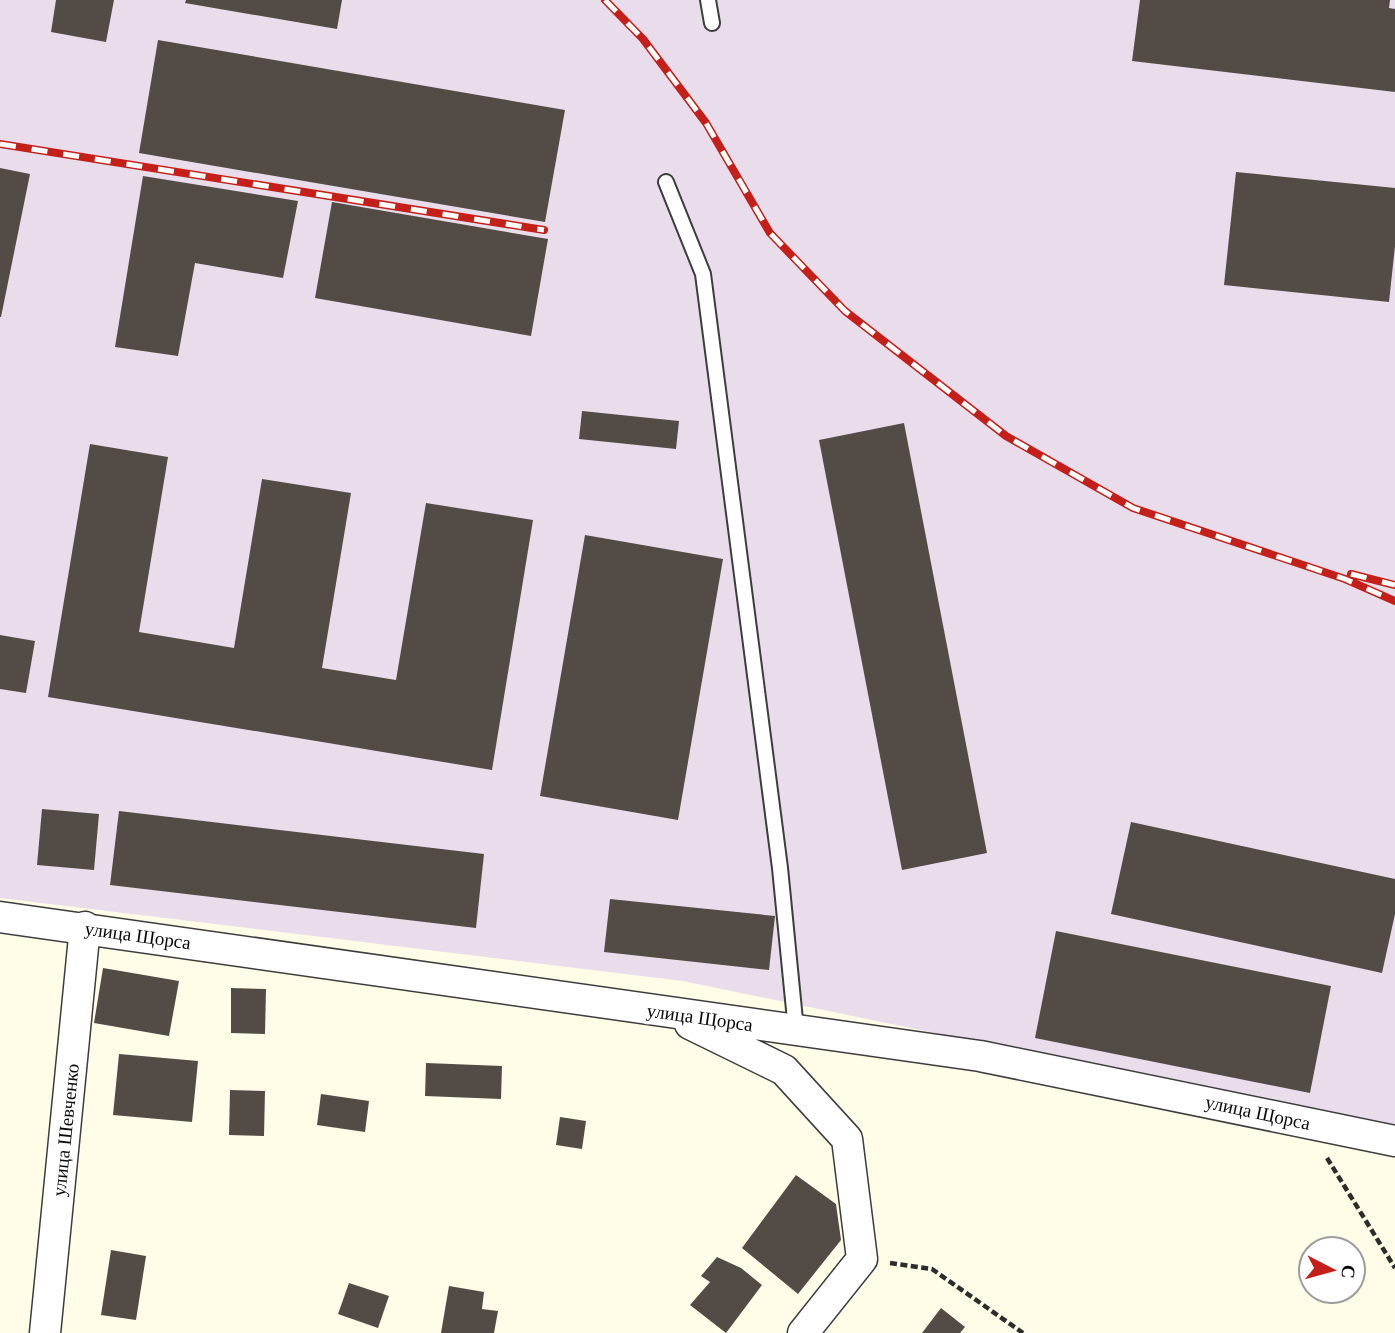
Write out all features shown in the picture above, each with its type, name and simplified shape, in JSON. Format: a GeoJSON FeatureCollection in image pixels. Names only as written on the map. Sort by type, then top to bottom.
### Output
{"type":"FeatureCollection","features":[{"type":"Feature","properties":{"kind":"street","name":"улица Щорса"},"geometry":{"type":"LineString","coordinates":[[0,917],[980,1056],[1395,1141]]}},
{"type":"Feature","properties":{"kind":"street","name":"улица Шевченко"},"geometry":{"type":"LineString","coordinates":[[45,1333],[85,928]]}},
{"type":"Feature","properties":{"kind":"street"},"geometry":{"type":"LineString","coordinates":[[665,1012],[785,1070],[847,1139],[862,1259],[803,1333]]}},
{"type":"Feature","properties":{"kind":"lane"},"geometry":{"type":"LineString","coordinates":[[708,0],[712,23]]}},
{"type":"Feature","properties":{"kind":"lane"},"geometry":{"type":"LineString","coordinates":[[666,182],[704,274],[780,868],[796,1030]]}},
{"type":"Feature","properties":{"kind":"path"},"geometry":{"type":"LineString","coordinates":[[1305,1122],[1395,1268]]}},
{"type":"Feature","properties":{"kind":"path"},"geometry":{"type":"LineString","coordinates":[[862,1259],[932,1269],[1023,1333]]}},
{"type":"Feature","properties":{"kind":"shaded area"},"geometry":{"type":"Polygon","coordinates":[[[0,0],[1395,0],[1395,1128],[683,981],[0,898],[0,0]]]}},
{"type":"Feature","properties":{"kind":"building"},"geometry":{"type":"Polygon","coordinates":[[[56,0],[114,0],[106,42],[51,32],[56,0]]]}},
{"type":"Feature","properties":{"kind":"building"},"geometry":{"type":"Polygon","coordinates":[[[186,0],[342,0],[337,29],[185,3],[186,0]]]}},
{"type":"Feature","properties":{"kind":"building"},"geometry":{"type":"Polygon","coordinates":[[[1140,0],[1390,0],[1389,8],[1395,9],[1395,92],[1132,61],[1140,0]]]}},
{"type":"Feature","properties":{"kind":"building"},"geometry":{"type":"Polygon","coordinates":[[[158,40],[565,110],[545,222],[139,153],[158,40]]]}},
{"type":"Feature","properties":{"kind":"building"},"geometry":{"type":"Polygon","coordinates":[[[0,168],[30,174],[1,317],[0,317],[0,168]]]}},
{"type":"Feature","properties":{"kind":"building"},"geometry":{"type":"Polygon","coordinates":[[[1236,172],[1395,188],[1395,246],[1389,302],[1224,285],[1236,172]]]}},
{"type":"Feature","properties":{"kind":"building"},"geometry":{"type":"Polygon","coordinates":[[[143,176],[298,201],[283,278],[195,263],[178,356],[115,347],[143,176]]]}},
{"type":"Feature","properties":{"kind":"building"},"geometry":{"type":"Polygon","coordinates":[[[332,202],[548,239],[531,336],[315,298],[332,202]]]}},
{"type":"Feature","properties":{"kind":"building"},"geometry":{"type":"Polygon","coordinates":[[[582,411],[679,421],[676,449],[579,439],[582,411]]]}},
{"type":"Feature","properties":{"kind":"building"},"geometry":{"type":"Polygon","coordinates":[[[904,423],[987,853],[902,870],[819,440],[904,423]]]}},
{"type":"Feature","properties":{"kind":"building"},"geometry":{"type":"Polygon","coordinates":[[[90,444],[168,457],[139,632],[234,648],[262,479],[351,493],[322,668],[396,680],[426,503],[533,520],[492,770],[48,697],[90,444]]]}},
{"type":"Feature","properties":{"kind":"building"},"geometry":{"type":"Polygon","coordinates":[[[585,535],[723,559],[678,820],[540,796],[585,535]]]}},
{"type":"Feature","properties":{"kind":"building"},"geometry":{"type":"Polygon","coordinates":[[[0,635],[35,641],[26,693],[0,689],[0,635]]]}},
{"type":"Feature","properties":{"kind":"building"},"geometry":{"type":"Polygon","coordinates":[[[42,809],[99,814],[94,870],[37,865],[42,809]]]}},
{"type":"Feature","properties":{"kind":"building"},"geometry":{"type":"Polygon","coordinates":[[[119,811],[484,854],[476,928],[110,885],[119,811]]]}},
{"type":"Feature","properties":{"kind":"building"},"geometry":{"type":"Polygon","coordinates":[[[1131,822],[1395,879],[1395,914],[1382,973],[1111,914],[1131,822]]]}},
{"type":"Feature","properties":{"kind":"building"},"geometry":{"type":"Polygon","coordinates":[[[610,899],[775,916],[769,970],[604,952],[610,899]]]}},
{"type":"Feature","properties":{"kind":"building"},"geometry":{"type":"Polygon","coordinates":[[[1056,931],[1331,986],[1310,1093],[1035,1038],[1056,931]]]}},
{"type":"Feature","properties":{"kind":"building"},"geometry":{"type":"Polygon","coordinates":[[[103,968],[179,981],[169,1036],[94,1023],[103,968]]]}},
{"type":"Feature","properties":{"kind":"building"},"geometry":{"type":"Polygon","coordinates":[[[231,988],[266,989],[265,1034],[231,1033],[231,988]]]}},
{"type":"Feature","properties":{"kind":"building"},"geometry":{"type":"Polygon","coordinates":[[[119,1054],[198,1061],[192,1122],[113,1115],[119,1054]]]}},
{"type":"Feature","properties":{"kind":"building"},"geometry":{"type":"Polygon","coordinates":[[[426,1063],[502,1066],[501,1099],[425,1096],[426,1063]]]}},
{"type":"Feature","properties":{"kind":"building"},"geometry":{"type":"Polygon","coordinates":[[[230,1090],[265,1091],[264,1136],[229,1135],[230,1090]]]}},
{"type":"Feature","properties":{"kind":"building"},"geometry":{"type":"Polygon","coordinates":[[[321,1094],[369,1101],[365,1132],[317,1125],[321,1094]]]}},
{"type":"Feature","properties":{"kind":"building"},"geometry":{"type":"Polygon","coordinates":[[[560,1117],[586,1121],[582,1149],[556,1145],[560,1117]]]}},
{"type":"Feature","properties":{"kind":"building"},"geometry":{"type":"Polygon","coordinates":[[[796,1175],[836,1204],[841,1240],[798,1294],[742,1248],[796,1175]]]}},
{"type":"Feature","properties":{"kind":"building"},"geometry":{"type":"Polygon","coordinates":[[[111,1250],[146,1256],[136,1320],[101,1315],[111,1250]]]}},
{"type":"Feature","properties":{"kind":"building"},"geometry":{"type":"Polygon","coordinates":[[[717,1257],[741,1268],[762,1285],[726,1333],[690,1305],[710,1282],[701,1276],[717,1257]]]}},
{"type":"Feature","properties":{"kind":"building"},"geometry":{"type":"Polygon","coordinates":[[[349,1283],[389,1296],[378,1328],[338,1314],[349,1283]]]}},
{"type":"Feature","properties":{"kind":"building"},"geometry":{"type":"Polygon","coordinates":[[[449,1286],[484,1292],[482,1309],[498,1311],[494,1333],[441,1333],[449,1286]]]}},
{"type":"Feature","properties":{"kind":"building"},"geometry":{"type":"Polygon","coordinates":[[[941,1308],[965,1327],[960,1333],[922,1333],[941,1308]]]}},
{"type":"Feature","properties":{"kind":"railway"},"geometry":{"type":"LineString","coordinates":[[605,0],[643,39],[706,123],[770,233],[845,311],[1006,436],[1133,508],[1345,579],[1395,601]]}},
{"type":"Feature","properties":{"kind":"railway"},"geometry":{"type":"LineString","coordinates":[[0,144],[544,230]]}},
{"type":"Feature","properties":{"kind":"railway"},"geometry":{"type":"LineString","coordinates":[[1351,574],[1395,585]]}}]}
